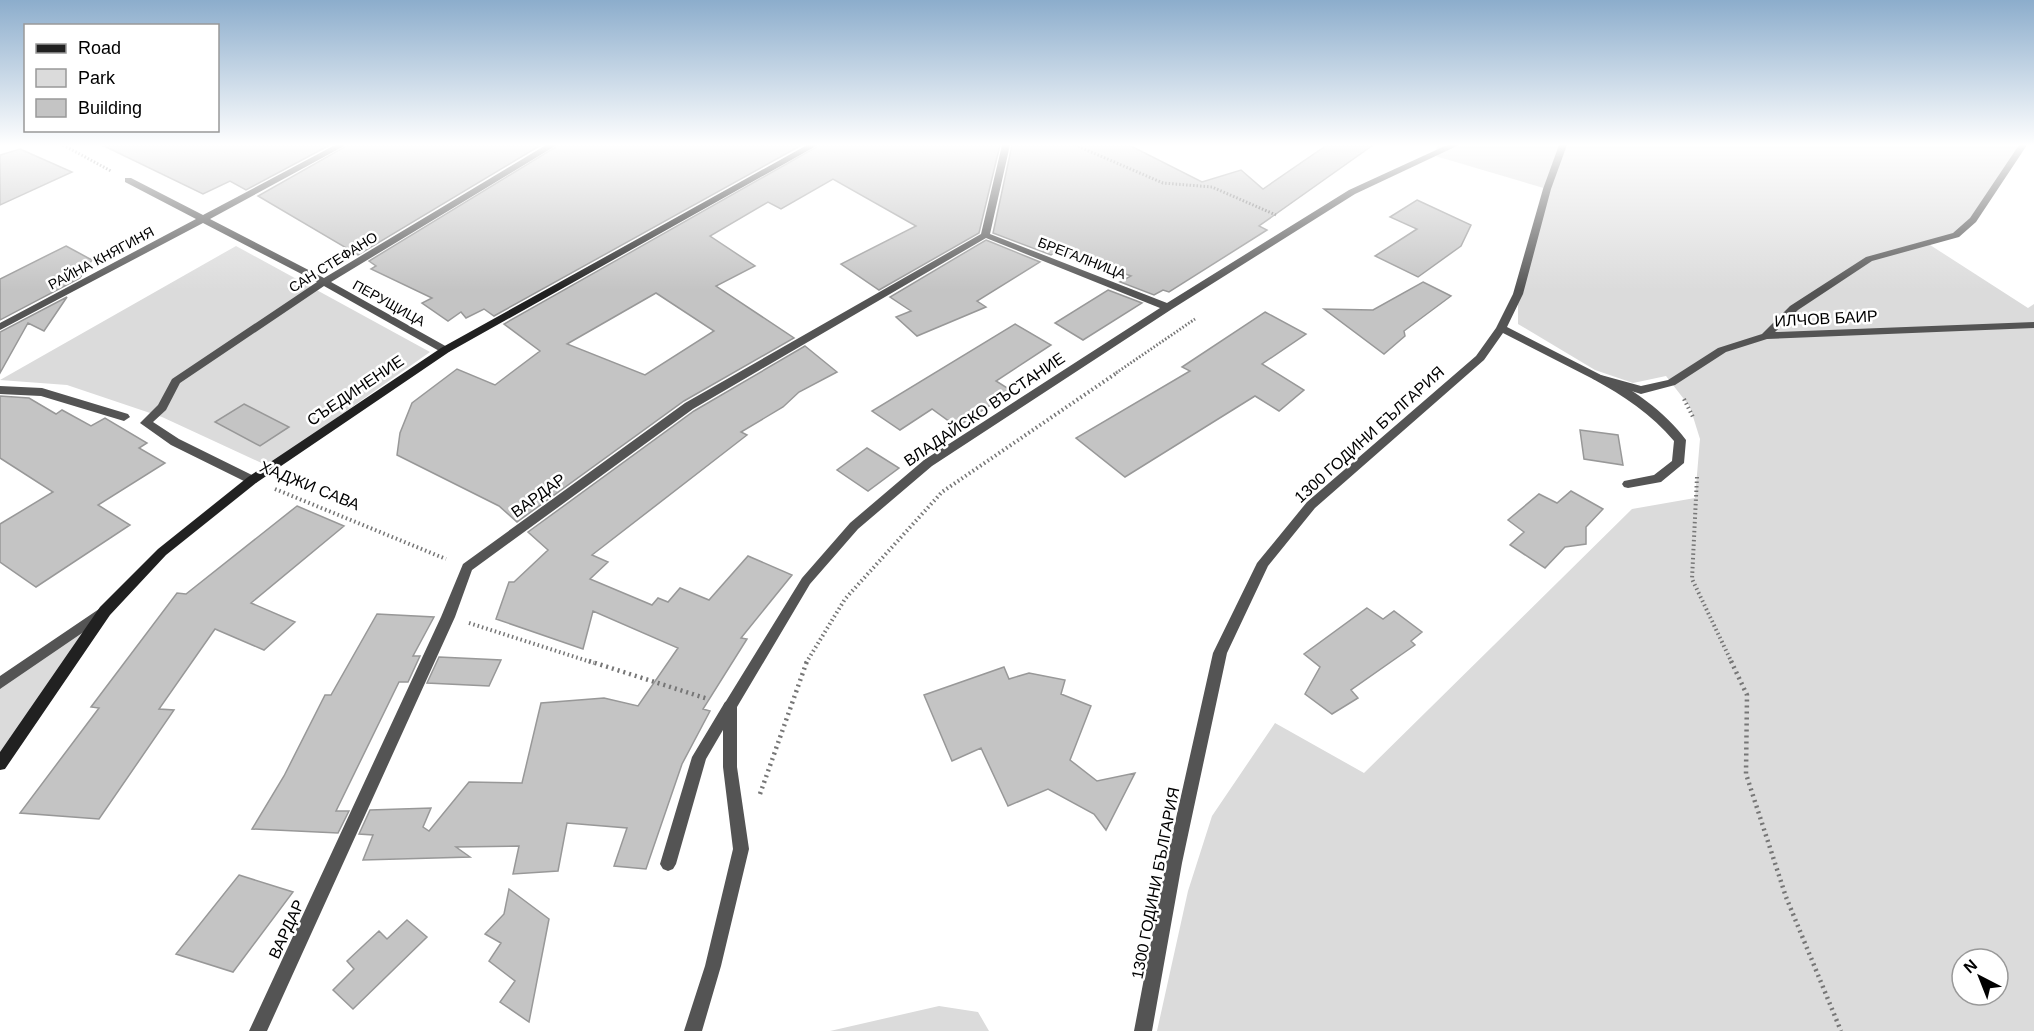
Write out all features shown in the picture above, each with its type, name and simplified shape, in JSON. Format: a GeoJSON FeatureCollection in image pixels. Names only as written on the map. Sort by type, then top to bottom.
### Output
{"type":"FeatureCollection","features":[{"type":"Feature","properties":{"kind":"street","name":"ПЕРУЩИЦА"},"geometry":{"type":"LineString","coordinates":[[153,193],[324,282],[445,350]]}},
{"type":"Feature","properties":{"kind":"street","name":"РАЙНА КНЯГИНЯ"},"geometry":{"type":"LineString","coordinates":[[0,327],[253,193]]}},
{"type":"Feature","properties":{"kind":"street","name":"САН СТЕФАНО"},"geometry":{"type":"LineString","coordinates":[[146,423],[162,407],[176,381],[324,282],[473,193]]}},
{"type":"Feature","properties":{"kind":"street","name":"СЪЕДИНЕНИЕ"},"geometry":{"type":"LineString","coordinates":[[0,764],[105,610],[162,552],[252,480],[445,350],[727,193]]}},
{"type":"Feature","properties":{"kind":"street"},"geometry":{"type":"LineString","coordinates":[[985,235],[995,193]]}},
{"type":"Feature","properties":{"kind":"street","name":"ВЛАДАЙСКО ВЪСТАНИЕ"},"geometry":{"type":"LineString","coordinates":[[668,864],[699,757],[806,581],[854,526],[928,463],[1168,307],[1350,193]]}},
{"type":"Feature","properties":{"kind":"street","name":"1300 ГОДИНИ БЪЛГАРИЯ"},"geometry":{"type":"LineString","coordinates":[[1143,1031],[1174,863],[1220,653],[1263,563],[1311,505],[1480,358],[1501,328],[1518,294],[1546,193]]}},
{"type":"Feature","properties":{"kind":"street"},"geometry":{"type":"LineString","coordinates":[[1766,336],[1794,309],[1869,260],[1956,235],[1973,220],[1991,193]]}},
{"type":"Feature","properties":{"kind":"street","name":"БРЕГАЛНИЦА"},"geometry":{"type":"LineString","coordinates":[[985,235],[1168,307]]}},
{"type":"Feature","properties":{"kind":"street","name":"ВАРДАР"},"geometry":{"type":"LineString","coordinates":[[258,1031],[448,617],[467,567],[689,406],[985,235]]}},
{"type":"Feature","properties":{"kind":"street","name":"ИЛЧОВ БАИР"},"geometry":{"type":"LineString","coordinates":[[1501,328],[1597,377],[1641,390],[1671,383],[1722,350],[1766,336],[2034,325]]}},
{"type":"Feature","properties":{"kind":"street"},"geometry":{"type":"LineString","coordinates":[[1597,377],[1641,400],[1661,417],[1680,440],[1678,463],[1657,479],[1628,484]]}},
{"type":"Feature","properties":{"kind":"street"},"geometry":{"type":"LineString","coordinates":[[0,390],[42,392],[124,417]]}},
{"type":"Feature","properties":{"kind":"street","name":"ХАДЖИ САВА"},"geometry":{"type":"LineString","coordinates":[[146,423],[176,442],[252,480]]}},
{"type":"Feature","properties":{"kind":"street"},"geometry":{"type":"LineString","coordinates":[[0,683],[105,610]]}},
{"type":"Feature","properties":{"kind":"street"},"geometry":{"type":"LineString","coordinates":[[693,1031],[713,966],[741,849],[730,768],[730,706]]}},
{"type":"Feature","properties":{"kind":"path"},"geometry":{"type":"LineString","coordinates":[[1226,193],[1298,225]]}},
{"type":"Feature","properties":{"kind":"path"},"geometry":{"type":"LineString","coordinates":[[756,805],[806,663],[845,599],[899,537],[942,492],[1197,317]]}},
{"type":"Feature","properties":{"kind":"path"},"geometry":{"type":"LineString","coordinates":[[1671,383],[1690,407],[1697,429]]}},
{"type":"Feature","properties":{"kind":"path"},"geometry":{"type":"LineString","coordinates":[[1697,474],[1692,579],[1747,695],[1746,774],[1786,897],[1841,1031]]}},
{"type":"Feature","properties":{"kind":"path","name":"ХАДЖИ САВА"},"geometry":{"type":"LineString","coordinates":[[252,480],[467,567]]}},
{"type":"Feature","properties":{"kind":"path"},"geometry":{"type":"LineString","coordinates":[[448,617],[730,706]]}},
{"type":"Feature","properties":{"kind":"green space"},"geometry":{"type":"Polygon","coordinates":[[[1546,193],[1991,193],[1973,220],[1956,235],[1927,243],[2028,308],[2034,304],[2034,1031],[1157,1031],[1188,891],[1212,816],[1275,723],[1364,773],[1632,509],[1695,498],[1700,439],[1690,407],[1666,376],[1633,383],[1595,370],[1518,324],[1518,294],[1546,193]]]}},
{"type":"Feature","properties":{"kind":"green space"},"geometry":{"type":"Polygon","coordinates":[[[236,246],[430,352],[268,466],[162,417],[67,385],[0,380],[236,246]]]}},
{"type":"Feature","properties":{"kind":"green space"},"geometry":{"type":"Polygon","coordinates":[[[105,611],[0,764],[0,683],[105,611]]]}},
{"type":"Feature","properties":{"kind":"green space"},"geometry":{"type":"Polygon","coordinates":[[[939,1006],[978,1012],[989,1031],[830,1031],[939,1006]]]}},
{"type":"Feature","properties":{"kind":"building"},"geometry":{"type":"Polygon","coordinates":[[[0,193],[26,193],[0,205],[0,193]]]}},
{"type":"Feature","properties":{"kind":"building"},"geometry":{"type":"Polygon","coordinates":[[[263,193],[461,193],[358,255],[258,196],[263,193]]]}},
{"type":"Feature","properties":{"kind":"building"},"geometry":{"type":"Polygon","coordinates":[[[480,193],[715,193],[494,316],[484,309],[466,318],[461,312],[448,321],[422,303],[432,298],[371,269],[376,266],[369,261],[480,193]]]}},
{"type":"Feature","properties":{"kind":"building"},"geometry":{"type":"Polygon","coordinates":[[[735,193],[809,193],[781,209],[768,202],[710,236],[755,266],[716,286],[794,338],[684,401],[517,522],[499,506],[397,455],[400,433],[412,403],[457,369],[495,385],[540,351],[504,324],[735,193]],[[656,293],[567,344],[645,375],[714,331],[656,293]]]}},
{"type":"Feature","properties":{"kind":"building"},"geometry":{"type":"Polygon","coordinates":[[[858,193],[989,193],[979,233],[879,290],[841,264],[916,226],[858,193]]]}},
{"type":"Feature","properties":{"kind":"building"},"geometry":{"type":"Polygon","coordinates":[[[1002,193],[1305,193],[1259,226],[1267,230],[1169,292],[1163,290],[1154,295],[1120,282],[1131,276],[1058,250],[1051,255],[993,233],[1002,193]]]}},
{"type":"Feature","properties":{"kind":"building"},"geometry":{"type":"Polygon","coordinates":[[[1417,200],[1471,225],[1461,246],[1418,277],[1375,256],[1417,229],[1390,217],[1417,200]]]}},
{"type":"Feature","properties":{"kind":"building"},"geometry":{"type":"Polygon","coordinates":[[[986,240],[1040,262],[977,301],[986,307],[917,336],[896,317],[911,311],[890,297],[986,240]]]}},
{"type":"Feature","properties":{"kind":"building"},"geometry":{"type":"Polygon","coordinates":[[[66,246],[92,260],[80,278],[0,320],[0,279],[66,246]]]}},
{"type":"Feature","properties":{"kind":"building"},"geometry":{"type":"Polygon","coordinates":[[[1423,282],[1451,296],[1404,331],[1405,336],[1384,354],[1324,309],[1373,310],[1423,282]]]}},
{"type":"Feature","properties":{"kind":"building"},"geometry":{"type":"Polygon","coordinates":[[[1108,290],[1142,303],[1083,340],[1055,323],[1108,290]]]}},
{"type":"Feature","properties":{"kind":"building"},"geometry":{"type":"Polygon","coordinates":[[[67,297],[44,331],[28,323],[0,373],[0,332],[67,297]]]}},
{"type":"Feature","properties":{"kind":"building"},"geometry":{"type":"Polygon","coordinates":[[[1265,312],[1306,334],[1262,364],[1304,390],[1279,411],[1255,396],[1125,477],[1076,438],[1190,371],[1182,367],[1265,312]]]}},
{"type":"Feature","properties":{"kind":"building"},"geometry":{"type":"Polygon","coordinates":[[[1015,324],[1051,345],[996,381],[1012,391],[957,427],[932,409],[900,430],[872,411],[1015,324]]]}},
{"type":"Feature","properties":{"kind":"building"},"geometry":{"type":"Polygon","coordinates":[[[805,346],[837,372],[799,392],[783,407],[741,432],[747,435],[592,555],[608,562],[590,579],[652,605],[658,598],[668,602],[680,588],[709,600],[748,556],[792,575],[741,638],[747,639],[703,709],[710,711],[682,764],[646,869],[614,866],[627,828],[567,823],[558,871],[513,874],[519,846],[456,847],[470,857],[363,860],[373,835],[359,834],[370,810],[431,808],[423,827],[429,831],[469,782],[522,783],[541,703],[604,698],[638,706],[678,648],[593,611],[583,649],[496,619],[509,582],[514,582],[548,550],[528,532],[694,411],[805,346]]]}},
{"type":"Feature","properties":{"kind":"building"},"geometry":{"type":"Polygon","coordinates":[[[0,396],[29,398],[56,414],[62,410],[91,426],[105,418],[147,443],[139,448],[165,463],[98,505],[130,525],[36,587],[0,562],[0,524],[53,492],[0,458],[0,396]]]}},
{"type":"Feature","properties":{"kind":"building"},"geometry":{"type":"Polygon","coordinates":[[[244,404],[289,427],[260,446],[215,422],[244,404]]]}},
{"type":"Feature","properties":{"kind":"building"},"geometry":{"type":"Polygon","coordinates":[[[1580,430],[1618,435],[1623,465],[1584,459],[1580,430]]]}},
{"type":"Feature","properties":{"kind":"building"},"geometry":{"type":"Polygon","coordinates":[[[867,448],[899,468],[868,491],[837,470],[867,448]]]}},
{"type":"Feature","properties":{"kind":"building"},"geometry":{"type":"Polygon","coordinates":[[[1571,491],[1603,509],[1586,527],[1586,544],[1565,547],[1545,568],[1510,545],[1524,532],[1508,520],[1539,494],[1557,503],[1571,491]]]}},
{"type":"Feature","properties":{"kind":"building"},"geometry":{"type":"Polygon","coordinates":[[[297,506],[344,526],[251,603],[295,622],[264,650],[215,629],[159,709],[174,710],[99,819],[20,813],[99,708],[91,707],[177,593],[186,594],[297,506]]]}},
{"type":"Feature","properties":{"kind":"building"},"geometry":{"type":"Polygon","coordinates":[[[1367,608],[1383,619],[1394,611],[1422,632],[1411,641],[1415,645],[1351,690],[1358,698],[1332,714],[1305,694],[1320,667],[1304,654],[1367,608]]]}},
{"type":"Feature","properties":{"kind":"building"},"geometry":{"type":"Polygon","coordinates":[[[377,614],[434,617],[413,656],[420,656],[408,682],[399,682],[336,811],[349,811],[338,833],[252,829],[284,776],[325,695],[331,695],[377,614]]]}},
{"type":"Feature","properties":{"kind":"building"},"geometry":{"type":"Polygon","coordinates":[[[439,657],[501,660],[489,686],[427,683],[439,657]]]}},
{"type":"Feature","properties":{"kind":"building"},"geometry":{"type":"Polygon","coordinates":[[[1004,667],[1009,679],[1029,673],[1065,680],[1061,694],[1091,706],[1070,760],[1097,781],[1135,773],[1106,830],[1094,814],[1048,789],[1008,806],[981,748],[952,761],[924,695],[1004,667]]]}},
{"type":"Feature","properties":{"kind":"building"},"geometry":{"type":"Polygon","coordinates":[[[239,875],[293,892],[233,972],[176,954],[239,875]]]}},
{"type":"Feature","properties":{"kind":"building"},"geometry":{"type":"Polygon","coordinates":[[[509,889],[549,919],[529,1022],[500,1002],[515,981],[489,961],[501,943],[485,934],[504,914],[509,889]]]}},
{"type":"Feature","properties":{"kind":"building"},"geometry":{"type":"Polygon","coordinates":[[[407,920],[427,937],[353,1009],[333,990],[354,969],[347,961],[379,931],[387,939],[407,920]]]}}]}
